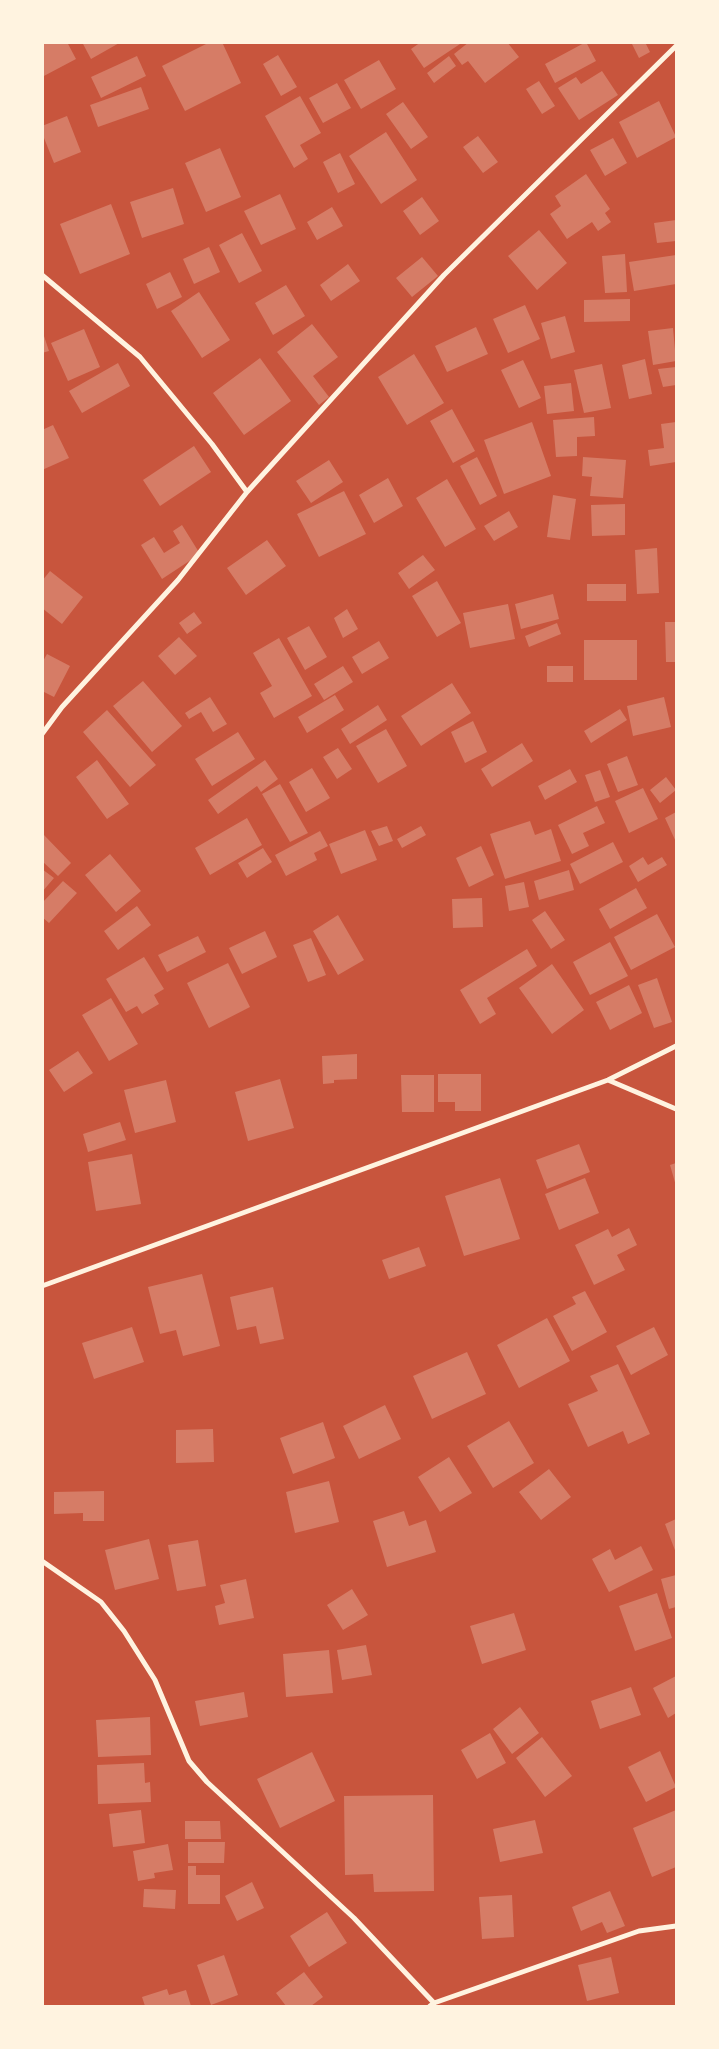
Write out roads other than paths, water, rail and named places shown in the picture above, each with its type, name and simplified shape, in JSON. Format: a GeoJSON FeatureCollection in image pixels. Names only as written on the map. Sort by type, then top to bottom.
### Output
{"type":"FeatureCollection","features":[{"type":"Feature","properties":{"kind":"street"},"geometry":{"type":"LineString","coordinates":[[42,734],[62,707],[178,580],[247,492],[444,275],[676,46]]}},
{"type":"Feature","properties":{"kind":"street"},"geometry":{"type":"LineString","coordinates":[[42,274],[140,357],[212,444],[247,492]]}},
{"type":"Feature","properties":{"kind":"street"},"geometry":{"type":"LineString","coordinates":[[42,1286],[608,1080],[676,1046]]}},
{"type":"Feature","properties":{"kind":"street"},"geometry":{"type":"LineString","coordinates":[[608,1080],[676,1109]]}},
{"type":"Feature","properties":{"kind":"street"},"geometry":{"type":"LineString","coordinates":[[42,1562],[101,1602],[124,1631],[155,1680],[189,1761],[207,1782],[354,1918],[432,2005],[639,1931],[676,1926]]}}]}
